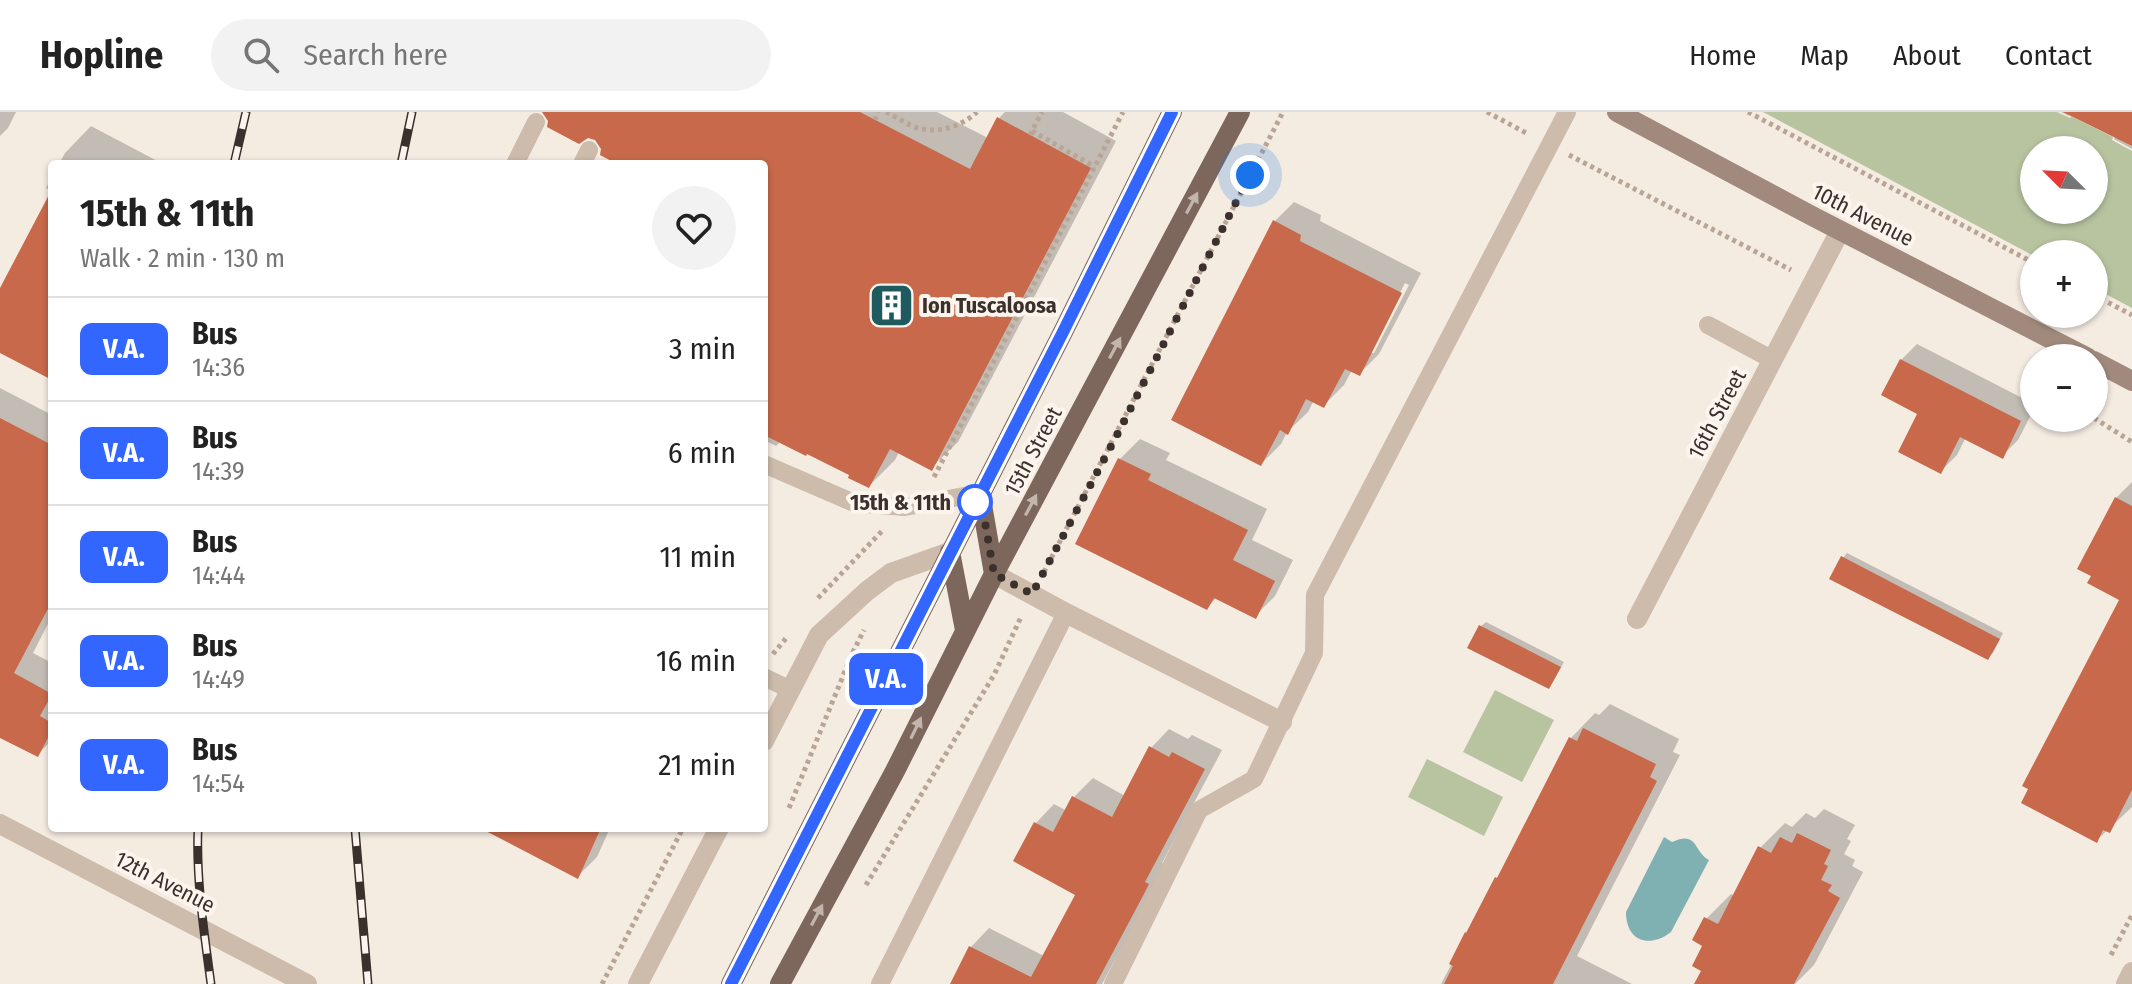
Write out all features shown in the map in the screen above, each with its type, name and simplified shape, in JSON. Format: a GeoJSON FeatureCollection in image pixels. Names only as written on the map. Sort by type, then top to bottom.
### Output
{"type":"FeatureCollection","features":[{"type":"Feature","properties":{"kind":"main road","name":"15th Street"},"geometry":{"type":"LineString","coordinates":[[735,976],[1172,112]]}},
{"type":"Feature","properties":{"kind":"main road","name":"15th Street"},"geometry":{"type":"LineString","coordinates":[[780,984],[1240,112]]}},
{"type":"Feature","properties":{"kind":"main road","name":"10th Avenue"},"geometry":{"type":"LineString","coordinates":[[1617,112],[2061,344]]}},
{"type":"Feature","properties":{"kind":"main road"},"geometry":{"type":"LineString","coordinates":[[2108,368],[2132,381]]}},
{"type":"Feature","properties":{"kind":"main road"},"geometry":{"type":"LineString","coordinates":[[980,493],[994,574]]}},
{"type":"Feature","properties":{"kind":"main road"},"geometry":{"type":"LineString","coordinates":[[950,552],[965,630]]}},
{"type":"Feature","properties":{"kind":"street","name":"16th Street"},"geometry":{"type":"LineString","coordinates":[[1637,619],[1840,231]]}},
{"type":"Feature","properties":{"kind":"street"},"geometry":{"type":"LineString","coordinates":[[768,733],[819,635],[891,573],[950,552]]}},
{"type":"Feature","properties":{"kind":"street"},"geometry":{"type":"LineString","coordinates":[[994,574],[1282,722]]}},
{"type":"Feature","properties":{"kind":"street","name":"12th Avenue"},"geometry":{"type":"LineString","coordinates":[[0,824],[307,984]]}},
{"type":"Feature","properties":{"kind":"street"},"geometry":{"type":"LineString","coordinates":[[638,984],[717,832]]}},
{"type":"Feature","properties":{"kind":"street"},"geometry":{"type":"LineString","coordinates":[[2126,984],[2132,972]]}},
{"type":"Feature","properties":{"kind":"lane"},"geometry":{"type":"LineString","coordinates":[[1113,984],[1199,810],[1254,779],[1314,653],[1315,595],[1567,112]]}},
{"type":"Feature","properties":{"kind":"lane"},"geometry":{"type":"LineString","coordinates":[[517,160],[536,122]]}},
{"type":"Feature","properties":{"kind":"lane"},"geometry":{"type":"LineString","coordinates":[[1708,325],[1773,360]]}},
{"type":"Feature","properties":{"kind":"lane"},"geometry":{"type":"LineString","coordinates":[[768,466],[854,503],[905,507],[980,493]]}},
{"type":"Feature","properties":{"kind":"lane"},"geometry":{"type":"LineString","coordinates":[[880,984],[1066,613]]}},
{"type":"Feature","properties":{"kind":"lane"},"geometry":{"type":"LineString","coordinates":[[768,672],[791,690]]}},
{"type":"Feature","properties":{"kind":"path"},"geometry":{"type":"LineString","coordinates":[[875,120],[878,112]]}},
{"type":"Feature","properties":{"kind":"path"},"geometry":{"type":"LineString","coordinates":[[886,112],[922,129],[945,129],[967,122],[977,112]]}},
{"type":"Feature","properties":{"kind":"path"},"geometry":{"type":"LineString","coordinates":[[1042,112],[1031,133],[1095,167]]}},
{"type":"Feature","properties":{"kind":"path"},"geometry":{"type":"LineString","coordinates":[[814,602],[934,477],[1123,112]]}},
{"type":"Feature","properties":{"kind":"path"},"geometry":{"type":"LineString","coordinates":[[863,889],[994,675],[1032,594],[1283,112]]}},
{"type":"Feature","properties":{"kind":"path"},"geometry":{"type":"LineString","coordinates":[[1487,112],[1813,282]]}},
{"type":"Feature","properties":{"kind":"path"},"geometry":{"type":"LineString","coordinates":[[1748,112],[2020,256]]}},
{"type":"Feature","properties":{"kind":"path"},"geometry":{"type":"LineString","coordinates":[[2108,302],[2132,315]]}},
{"type":"Feature","properties":{"kind":"path"},"geometry":{"type":"LineString","coordinates":[[2108,427],[2132,442]]}},
{"type":"Feature","properties":{"kind":"path"},"geometry":{"type":"LineString","coordinates":[[788,809],[869,619]]}},
{"type":"Feature","properties":{"kind":"path"},"geometry":{"type":"LineString","coordinates":[[768,667],[789,634]]}},
{"type":"Feature","properties":{"kind":"path"},"geometry":{"type":"LineString","coordinates":[[602,984],[681,832]]}},
{"type":"Feature","properties":{"kind":"path"},"geometry":{"type":"LineString","coordinates":[[2110,956],[2132,915]]}},
{"type":"Feature","properties":{"kind":"green space"},"geometry":{"type":"Polygon","coordinates":[[[1763,112],[2057,112],[2113,137],[2112,140],[2132,151],[2132,308],[2108,295],[2108,240],[2020,240],[2020,249],[1763,112]]]}},
{"type":"Feature","properties":{"kind":"green space"},"geometry":{"type":"Polygon","coordinates":[[[1495,690],[1554,720],[1522,782],[1463,752],[1495,690]]]}},
{"type":"Feature","properties":{"kind":"green space"},"geometry":{"type":"Polygon","coordinates":[[[1427,759],[1503,797],[1484,836],[1408,797],[1427,759]]]}},
{"type":"Feature","properties":{"kind":"water"},"geometry":{"type":"Polygon","coordinates":[[[1664,837],[1672,842],[1686,838],[1691,840],[1709,860],[1671,932],[1647,941],[1634,936],[1626,912],[1664,837]]]}},
{"type":"Feature","properties":{"kind":"building","name":"Ion Tuscaloosa"},"geometry":{"type":"Polygon","coordinates":[[[542,112],[860,112],[970,169],[997,117],[1091,168],[932,471],[890,449],[869,488],[848,478],[849,475],[768,437],[768,160],[609,160],[600,155],[601,149],[595,140],[588,138],[579,144],[547,127],[548,121],[542,112]]]}},
{"type":"Feature","properties":{"kind":"building"},"geometry":{"type":"Polygon","coordinates":[[[2063,112],[2132,112],[2132,146],[2063,112]]]}},
{"type":"Feature","properties":{"kind":"building"},"geometry":{"type":"Polygon","coordinates":[[[48,197],[48,378],[0,353],[0,288],[48,197]]]}},
{"type":"Feature","properties":{"kind":"building"},"geometry":{"type":"Polygon","coordinates":[[[1273,220],[1301,235],[1300,241],[1402,293],[1360,376],[1345,369],[1324,408],[1306,399],[1288,435],[1280,430],[1261,466],[1171,420],[1273,220]]]}},
{"type":"Feature","properties":{"kind":"building"},"geometry":{"type":"Polygon","coordinates":[[[1900,359],[2020,423],[2003,459],[1960,437],[1941,474],[1898,452],[1917,414],[1881,395],[1900,359]]]}},
{"type":"Feature","properties":{"kind":"building"},"geometry":{"type":"Polygon","coordinates":[[[0,418],[48,443],[48,609],[14,673],[48,692],[48,701],[40,716],[48,721],[48,738],[38,757],[0,738],[0,418]]]}},
{"type":"Feature","properties":{"kind":"building"},"geometry":{"type":"Polygon","coordinates":[[[1118,458],[1151,474],[1148,480],[1248,530],[1233,560],[1275,581],[1256,619],[1214,598],[1207,610],[1075,544],[1118,458]]]}},
{"type":"Feature","properties":{"kind":"building"},"geometry":{"type":"Polygon","coordinates":[[[2115,497],[2132,506],[2132,790],[2110,833],[2103,830],[2097,843],[2021,803],[2028,789],[2022,786],[2119,600],[2087,583],[2091,576],[2077,569],[2115,497]]]}},
{"type":"Feature","properties":{"kind":"building"},"geometry":{"type":"Polygon","coordinates":[[[1841,556],[2000,639],[1988,660],[1829,579],[1841,556]]]}},
{"type":"Feature","properties":{"kind":"building"},"geometry":{"type":"Polygon","coordinates":[[[1479,625],[1561,667],[1549,689],[1467,648],[1479,625]]]}},
{"type":"Feature","properties":{"kind":"building"},"geometry":{"type":"Polygon","coordinates":[[[1583,728],[1656,764],[1650,777],[1657,781],[1553,984],[1444,984],[1453,966],[1449,964],[1465,932],[1497,878],[1569,737],[1577,741],[1583,728]]]}},
{"type":"Feature","properties":{"kind":"building"},"geometry":{"type":"Polygon","coordinates":[[[1149,746],[1169,757],[1172,752],[1205,769],[1145,882],[1149,884],[1096,984],[950,984],[969,946],[1031,977],[1075,895],[1013,861],[1034,822],[1053,832],[1072,796],[1112,817],[1149,746]]]}},
{"type":"Feature","properties":{"kind":"building"},"geometry":{"type":"Polygon","coordinates":[[[488,832],[599,832],[578,879],[488,832]]]}},
{"type":"Feature","properties":{"kind":"building"},"geometry":{"type":"Polygon","coordinates":[[[1797,833],[1831,850],[1821,880],[1832,885],[1828,891],[1840,898],[1794,984],[1694,984],[1701,971],[1692,966],[1702,946],[1692,940],[1704,917],[1718,924],[1758,846],[1771,853],[1780,837],[1792,843],[1797,833]]]}},
{"type":"Feature","properties":{"kind":"railway"},"geometry":{"type":"LineString","coordinates":[[235,160],[246,112]]}},
{"type":"Feature","properties":{"kind":"railway"},"geometry":{"type":"LineString","coordinates":[[402,160],[412,112]]}},
{"type":"Feature","properties":{"kind":"railway"},"geometry":{"type":"LineString","coordinates":[[198,832],[199,886],[211,984]]}},
{"type":"Feature","properties":{"kind":"railway"},"geometry":{"type":"LineString","coordinates":[[355,832],[368,984]]}},
{"type":"Feature","properties":{"kind":"bus line","name":"V.A."},"geometry":{"type":"LineString","coordinates":[[731,984],[1172,112]]}},
{"type":"Feature","properties":{"kind":"place","name":"Ion Tuscaloosa"},"geometry":{"type":"Point","coordinates":[891,305]}},
{"type":"Feature","properties":{"kind":"place","name":"15th & 11th"},"geometry":{"type":"Point","coordinates":[975,502]}},
{"type":"Feature","properties":{"kind":"route"},"geometry":{"type":"LineString","coordinates":[[975,502],[980,493],[994,574],[1032,594],[1250,175]]}}]}
